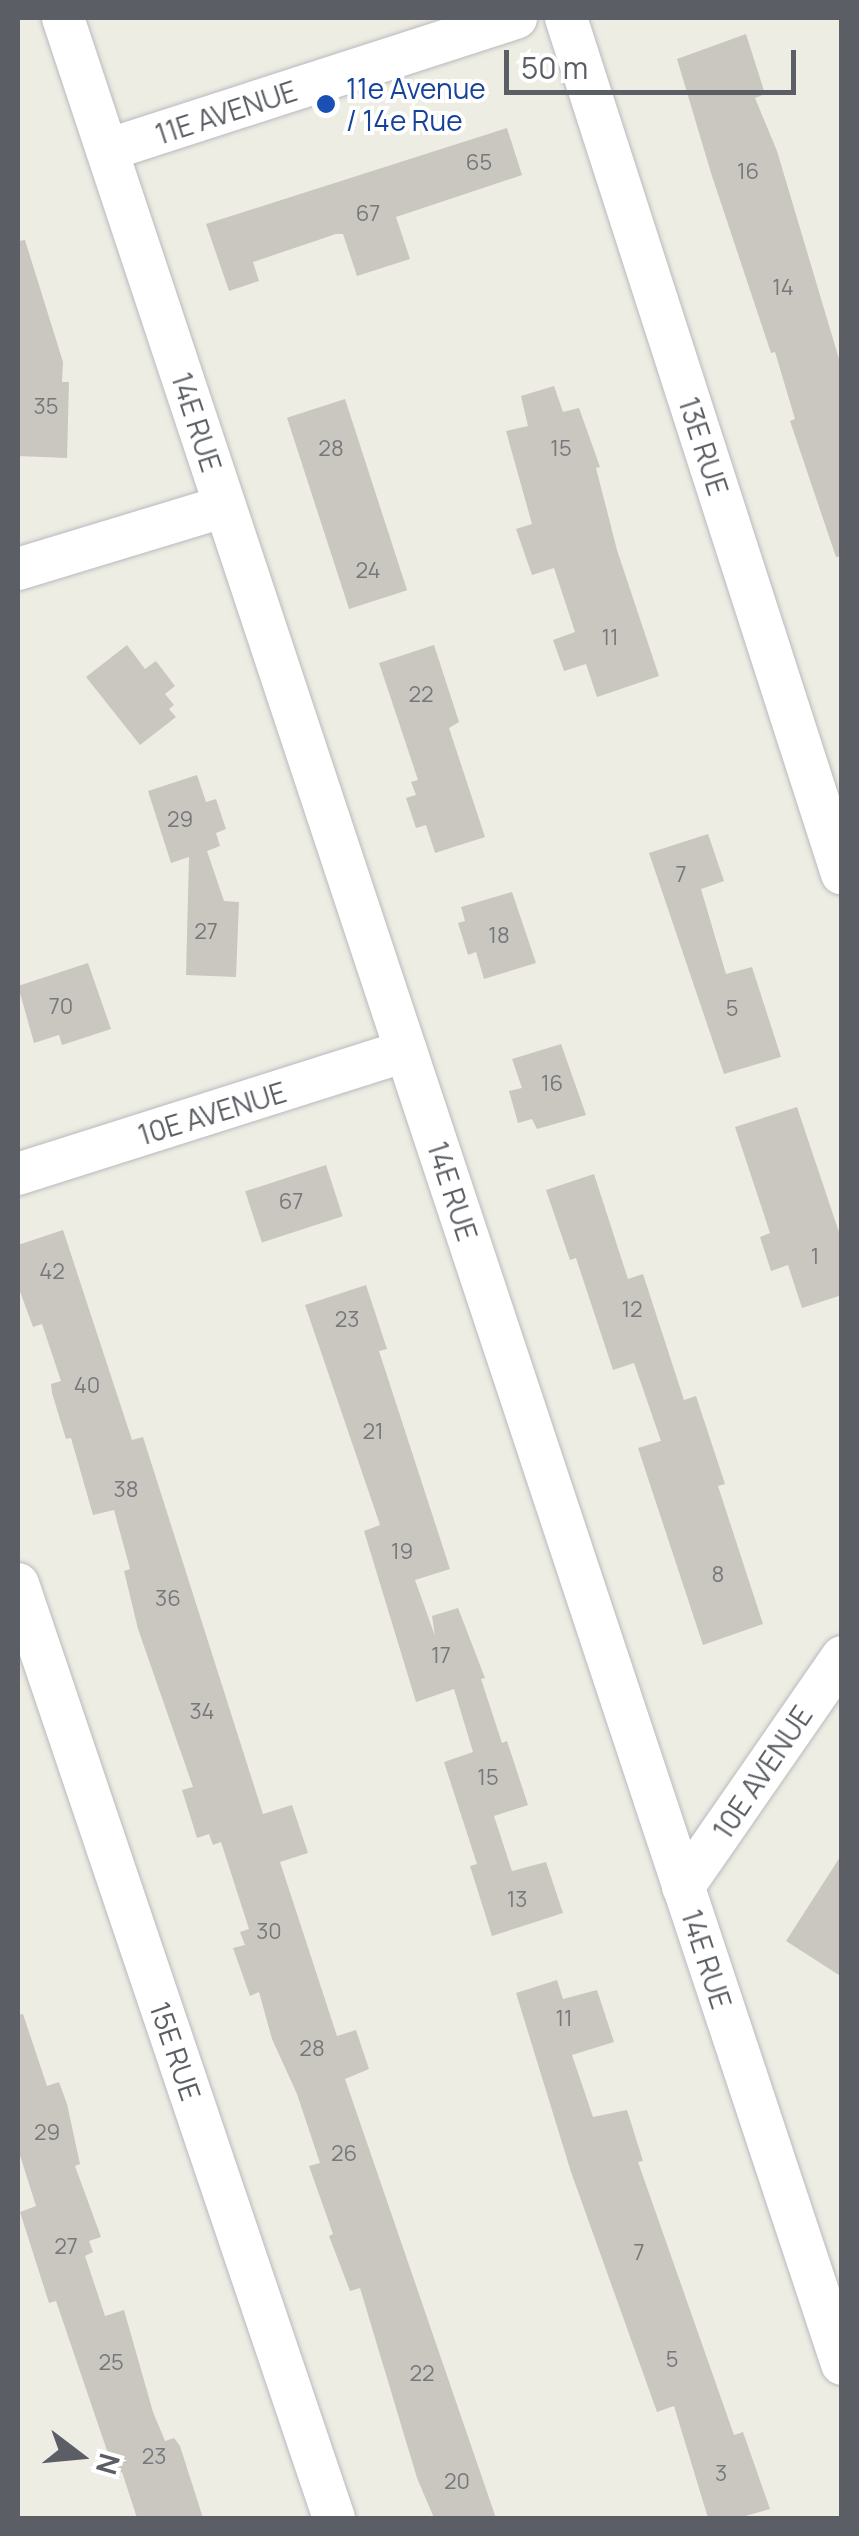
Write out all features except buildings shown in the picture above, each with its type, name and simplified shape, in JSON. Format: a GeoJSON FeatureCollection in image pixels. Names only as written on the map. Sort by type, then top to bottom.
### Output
{"type":"FeatureCollection","features":[{"type":"Feature","properties":{"kind":"street","name":"14E RUE"},"geometry":{"type":"LineString","coordinates":[[63,18],[842,2364]]}},
{"type":"Feature","properties":{"kind":"street","name":"11E AVENUE"},"geometry":{"type":"LineString","coordinates":[[107,150],[516,18]]}},
{"type":"Feature","properties":{"kind":"street","name":"13E RUE"},"geometry":{"type":"LineString","coordinates":[[566,18],[842,874]]}},
{"type":"Feature","properties":{"kind":"street"},"geometry":{"type":"LineString","coordinates":[[18,569],[225,506]]}},
{"type":"Feature","properties":{"kind":"street","name":"10E AVENUE"},"geometry":{"type":"LineString","coordinates":[[18,1174],[406,1051]]}},
{"type":"Feature","properties":{"kind":"street","name":"15E RUE"},"geometry":{"type":"LineString","coordinates":[[18,1584],[334,2518]]}},
{"type":"Feature","properties":{"kind":"street","name":"10E AVENUE"},"geometry":{"type":"LineString","coordinates":[[684,1887],[842,1657]]}},
{"type":"Feature","properties":{"kind":"place","name":"11e Avenue / 14e Rue"},"geometry":{"type":"Point","coordinates":[326,104]}}]}
